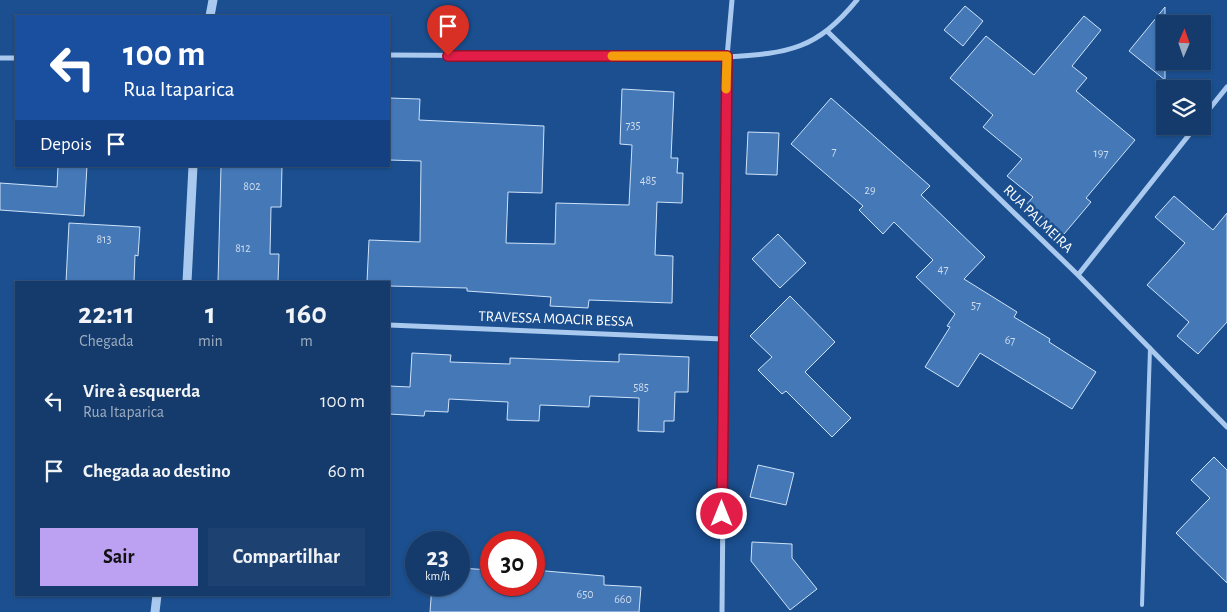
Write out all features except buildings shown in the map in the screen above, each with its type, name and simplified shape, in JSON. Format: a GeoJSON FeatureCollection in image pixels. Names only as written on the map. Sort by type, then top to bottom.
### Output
{"type":"FeatureCollection","features":[{"type":"Feature","properties":{"kind":"street"},"geometry":{"type":"LineString","coordinates":[[210,15],[212,0]]}},
{"type":"Feature","properties":{"kind":"street"},"geometry":{"type":"LineString","coordinates":[[722,612],[727,56],[732,0]]}},
{"type":"Feature","properties":{"kind":"street"},"geometry":{"type":"LineString","coordinates":[[390,56],[727,56],[768,54],[803,46],[828,32],[857,0]]}},
{"type":"Feature","properties":{"kind":"street","name":"RUA PALMEIRA"},"geometry":{"type":"LineString","coordinates":[[828,32],[1078,275],[1227,427]]}},
{"type":"Feature","properties":{"kind":"street"},"geometry":{"type":"LineString","coordinates":[[0,58],[15,58]]}},
{"type":"Feature","properties":{"kind":"street"},"geometry":{"type":"LineString","coordinates":[[1211,107],[1227,87]]}},
{"type":"Feature","properties":{"kind":"street"},"geometry":{"type":"LineString","coordinates":[[1078,275],[1189,135]]}},
{"type":"Feature","properties":{"kind":"street"},"geometry":{"type":"LineString","coordinates":[[187,281],[194,167]]}},
{"type":"Feature","properties":{"kind":"street","name":"TRAVESSA MOACIR BESSA"},"geometry":{"type":"LineString","coordinates":[[390,325],[723,339]]}},
{"type":"Feature","properties":{"kind":"street"},"geometry":{"type":"LineString","coordinates":[[155,612],[157,596]]}},
{"type":"Feature","properties":{"kind":"lane"},"geometry":{"type":"LineString","coordinates":[[1142,605],[1150,348]]}},
{"type":"Feature","properties":{"kind":"slow traffic"},"geometry":{"type":"LineString","coordinates":[[612,56],[727,56],[726,89]]}},
{"type":"Feature","properties":{"kind":"route"},"geometry":{"type":"LineString","coordinates":[[448,56],[727,56],[722,514]]}}]}
